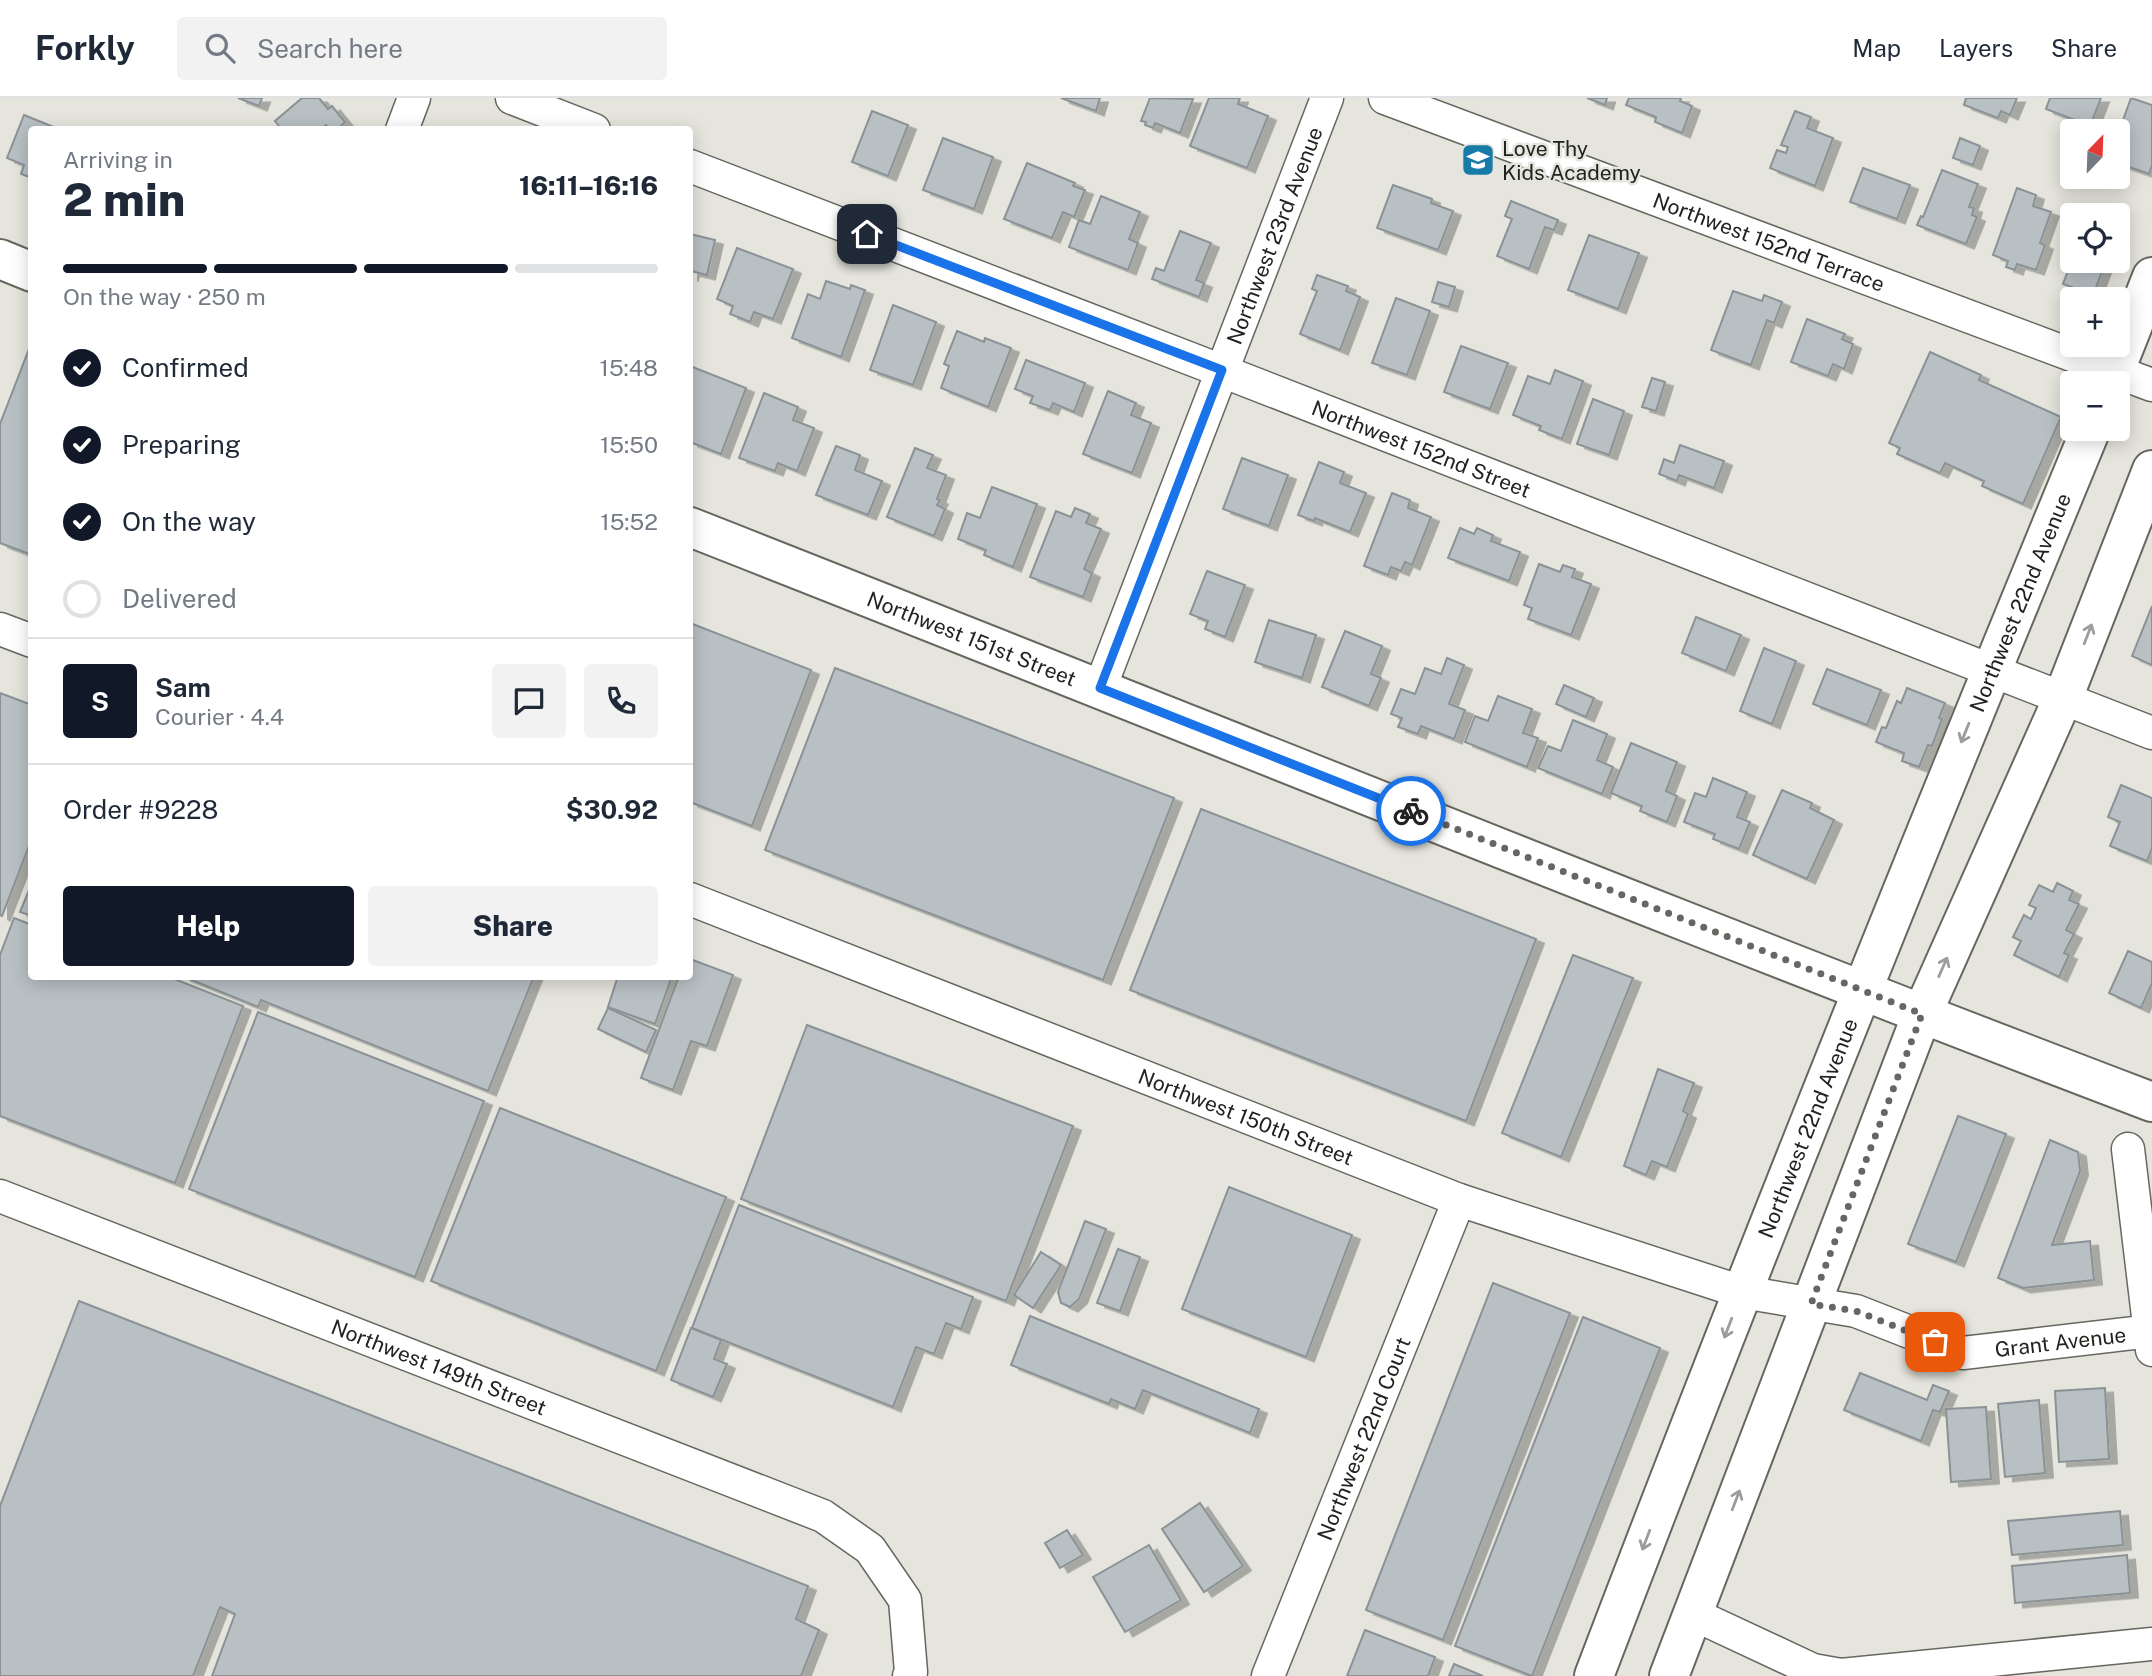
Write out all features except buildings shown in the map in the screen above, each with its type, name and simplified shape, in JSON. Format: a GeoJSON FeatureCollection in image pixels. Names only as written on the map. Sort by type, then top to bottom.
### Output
{"type":"FeatureCollection","features":[{"type":"Feature","properties":{"kind":"main road"},"geometry":{"type":"LineString","coordinates":[[0,260],[28,270]]}},
{"type":"Feature","properties":{"kind":"main road"},"geometry":{"type":"LineString","coordinates":[[2115,371],[2152,277]]}},
{"type":"Feature","properties":{"kind":"main road","name":"Northwest 22nd Avenue"},"geometry":{"type":"LineString","coordinates":[[1594,1676],[1861,991],[2086,441]]}},
{"type":"Feature","properties":{"kind":"main road"},"geometry":{"type":"LineString","coordinates":[[1669,1676],[1922,1014],[2063,698],[2152,470]]}},
{"type":"Feature","properties":{"kind":"main road","name":"Northwest 151st Street"},"geometry":{"type":"LineString","coordinates":[[693,528],[1861,991],[2152,1102]]}},
{"type":"Feature","properties":{"kind":"street"},"geometry":{"type":"LineString","coordinates":[[404,126],[414,98]]}},
{"type":"Feature","properties":{"kind":"street"},"geometry":{"type":"LineString","coordinates":[[512,98],[584,126]]}},
{"type":"Feature","properties":{"kind":"street","name":"Northwest 23rd Avenue"},"geometry":{"type":"LineString","coordinates":[[1100,688],[1326,98]]}},
{"type":"Feature","properties":{"kind":"street","name":"Northwest 152nd Terrace"},"geometry":{"type":"LineString","coordinates":[[1385,98],[2097,371]]}},
{"type":"Feature","properties":{"kind":"street","name":"Northwest 152nd Street"},"geometry":{"type":"LineString","coordinates":[[693,167],[1222,370],[2152,733]]}},
{"type":"Feature","properties":{"kind":"street","name":"Northwest 152nd Terrace"},"geometry":{"type":"LineString","coordinates":[[2130,380],[2152,385]]}},
{"type":"Feature","properties":{"kind":"street"},"geometry":{"type":"LineString","coordinates":[[0,629],[28,640]]}},
{"type":"Feature","properties":{"kind":"street","name":"Northwest 150th Street"},"geometry":{"type":"LineString","coordinates":[[693,900],[1459,1200],[1742,1292],[1811,1304]]}},
{"type":"Feature","properties":{"kind":"street"},"geometry":{"type":"LineString","coordinates":[[2128,1149],[2151,1338]]}},
{"type":"Feature","properties":{"kind":"street","name":"Northwest 149th Street"},"geometry":{"type":"LineString","coordinates":[[0,1196],[823,1516],[870,1549],[905,1600],[911,1672],[909,1676]]}},
{"type":"Feature","properties":{"kind":"street","name":"Northwest 22nd Court"},"geometry":{"type":"LineString","coordinates":[[1268,1676],[1459,1200]]}},
{"type":"Feature","properties":{"kind":"street","name":"Grant Avenue"},"geometry":{"type":"LineString","coordinates":[[1811,1304],[1856,1311],[1963,1353],[2151,1338]]}},
{"type":"Feature","properties":{"kind":"street"},"geometry":{"type":"LineString","coordinates":[[1693,1614],[1813,1670],[1841,1675],[2152,1644]]}},
{"type":"Feature","properties":{"kind":"way so far"},"geometry":{"type":"LineString","coordinates":[[1411,811],[1922,1014],[1811,1304],[1856,1311],[1935,1342]]}},
{"type":"Feature","properties":{"kind":"place","name":"Love Thy Kids Academy"},"geometry":{"type":"Point","coordinates":[1478,160]}},
{"type":"Feature","properties":{"kind":"route"},"geometry":{"type":"LineString","coordinates":[[867,234],[1222,370],[1100,688],[1411,811]]}}]}
